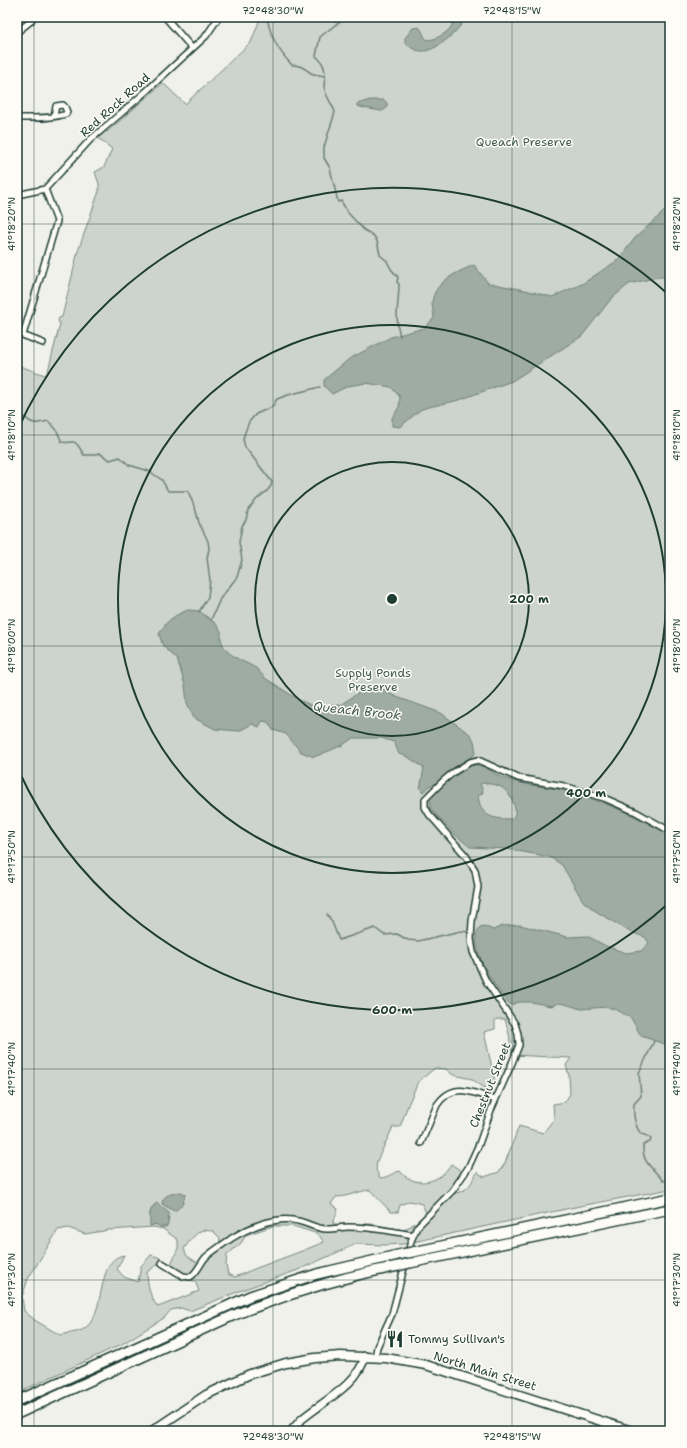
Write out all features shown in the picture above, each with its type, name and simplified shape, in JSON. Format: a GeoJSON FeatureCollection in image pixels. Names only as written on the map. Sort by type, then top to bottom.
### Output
{"type":"FeatureCollection","features":[{"type":"Feature","properties":{"kind":"highway"},"geometry":{"type":"LineString","coordinates":[[17,1401],[250,1296],[317,1274],[402,1254],[670,1198]]}},
{"type":"Feature","properties":{"kind":"highway"},"geometry":{"type":"LineString","coordinates":[[17,1414],[225,1319],[259,1305],[330,1282],[410,1263],[670,1209]]}},
{"type":"Feature","properties":{"kind":"main road","name":"North Main Street"},"geometry":{"type":"LineString","coordinates":[[152,1431],[206,1395],[250,1374],[286,1363],[316,1358],[365,1356],[412,1362],[440,1369],[632,1431]]}},
{"type":"Feature","properties":{"kind":"street"},"geometry":{"type":"LineString","coordinates":[[17,32],[33,17]]}},
{"type":"Feature","properties":{"kind":"street"},"geometry":{"type":"LineString","coordinates":[[164,17],[192,48]]}},
{"type":"Feature","properties":{"kind":"street","name":"Red Rock Road"},"geometry":{"type":"LineString","coordinates":[[45,189],[90,140],[141,96],[206,36],[219,17]]}},
{"type":"Feature","properties":{"kind":"street"},"geometry":{"type":"LineString","coordinates":[[17,118],[54,116]]}},
{"type":"Feature","properties":{"kind":"street"},"geometry":{"type":"LineString","coordinates":[[17,195],[45,189],[57,221],[23,335]]}},
{"type":"Feature","properties":{"kind":"street"},"geometry":{"type":"LineString","coordinates":[[17,333],[42,343]]}},
{"type":"Feature","properties":{"kind":"street","name":"Chestnut Street"},"geometry":{"type":"LineString","coordinates":[[375,1357],[377,1347],[392,1314],[412,1235],[417,1227],[453,1190],[468,1168],[479,1144],[495,1100],[518,1050],[518,1031],[486,981],[473,952],[471,939],[472,921],[478,887],[475,870],[466,856],[429,814],[425,807],[425,799],[436,787],[464,766],[473,760],[478,760],[518,778],[564,786],[604,798],[636,812],[670,831]]}},
{"type":"Feature","properties":{"kind":"street"},"geometry":{"type":"LineString","coordinates":[[421,1143],[440,1100],[451,1093],[465,1090],[495,1100]]}},
{"type":"Feature","properties":{"kind":"street"},"geometry":{"type":"LineString","coordinates":[[162,1263],[183,1276],[190,1277],[194,1275],[205,1258],[230,1239],[255,1227],[279,1220],[298,1220],[321,1229],[358,1227],[412,1235]]}},
{"type":"Feature","properties":{"kind":"street"},"geometry":{"type":"LineString","coordinates":[[291,1431],[302,1420],[347,1384],[360,1369],[365,1356]]}},
{"type":"Feature","properties":{"kind":"green space","name":"Supply Ponds Preserve"},"geometry":{"type":"Polygon","coordinates":[[[258,17],[670,17],[670,1189],[575,1207],[404,1244],[356,1244],[298,1270],[190,1311],[181,1308],[171,1310],[164,1318],[122,1344],[17,1393],[17,365],[45,375],[48,371],[60,324],[58,321],[59,318],[62,317],[78,251],[99,191],[99,184],[95,172],[104,167],[112,149],[98,138],[106,131],[107,132],[163,83],[185,104],[251,42],[260,19],[258,17]],[[505,1019],[495,1020],[495,1029],[484,1032],[495,1081],[492,1089],[483,1087],[472,1079],[453,1075],[446,1069],[435,1068],[418,1082],[400,1127],[393,1127],[377,1161],[376,1170],[380,1178],[400,1171],[404,1176],[410,1179],[427,1182],[438,1178],[451,1164],[460,1170],[459,1177],[449,1188],[455,1193],[463,1191],[469,1186],[477,1172],[484,1177],[499,1172],[505,1163],[519,1126],[543,1133],[554,1119],[553,1104],[565,1102],[570,1094],[569,1076],[566,1065],[571,1058],[512,1055],[505,1019]],[[370,1190],[336,1197],[331,1204],[338,1209],[333,1224],[372,1224],[404,1230],[426,1213],[422,1204],[410,1201],[400,1205],[398,1212],[391,1212],[370,1190]],[[155,1204],[150,1213],[153,1225],[157,1224],[161,1227],[167,1226],[169,1217],[155,1204]],[[273,1226],[246,1235],[241,1243],[227,1255],[226,1265],[228,1274],[235,1277],[324,1242],[318,1234],[293,1226],[273,1226]],[[154,1227],[109,1230],[85,1234],[68,1228],[58,1230],[28,1279],[22,1297],[24,1311],[36,1321],[60,1335],[80,1331],[90,1323],[99,1302],[104,1277],[108,1267],[115,1259],[124,1255],[117,1269],[124,1277],[138,1282],[141,1266],[151,1255],[171,1264],[178,1248],[178,1240],[163,1229],[154,1227]],[[202,1230],[184,1249],[187,1256],[198,1263],[211,1249],[219,1245],[220,1238],[213,1231],[202,1230]],[[158,1264],[147,1272],[151,1295],[158,1307],[199,1291],[195,1281],[186,1280],[158,1264]]]}},
{"type":"Feature","properties":{"kind":"water"},"geometry":{"type":"Polygon","coordinates":[[[454,17],[466,17],[453,34],[434,48],[419,51],[405,43],[405,38],[413,28],[419,27],[427,40],[440,36],[452,26],[454,17]]]}},
{"type":"Feature","properties":{"kind":"water"},"geometry":{"type":"Polygon","coordinates":[[[370,100],[384,100],[387,103],[387,107],[385,110],[381,111],[357,106],[357,104],[370,100]]]}},
{"type":"Feature","properties":{"kind":"water"},"geometry":{"type":"Polygon","coordinates":[[[670,206],[670,277],[658,277],[629,284],[611,299],[582,336],[512,381],[459,400],[420,410],[400,427],[392,426],[392,418],[399,407],[400,397],[391,387],[366,383],[348,386],[332,394],[324,386],[324,380],[349,359],[391,337],[424,328],[434,318],[432,303],[437,289],[454,274],[474,265],[488,283],[552,297],[582,284],[618,260],[635,238],[670,206]]]}},
{"type":"Feature","properties":{"kind":"water"},"geometry":{"type":"Polygon","coordinates":[[[188,610],[199,611],[215,623],[221,631],[221,640],[229,653],[256,668],[265,678],[299,700],[313,706],[340,705],[366,688],[376,686],[394,696],[441,713],[471,735],[476,752],[473,756],[446,773],[435,784],[439,788],[466,768],[478,765],[499,776],[516,782],[558,789],[601,802],[629,814],[670,835],[670,896],[666,902],[666,908],[670,919],[670,1046],[641,1036],[631,1018],[617,1010],[607,1007],[581,1009],[559,1003],[551,1006],[531,1002],[519,1002],[511,1005],[491,979],[480,956],[476,935],[480,927],[484,926],[493,930],[502,926],[520,925],[568,937],[587,936],[606,946],[626,953],[641,951],[649,943],[645,937],[630,932],[594,910],[583,901],[562,865],[550,857],[507,849],[470,847],[453,833],[431,809],[430,799],[432,794],[437,790],[431,785],[423,792],[420,789],[424,768],[408,757],[399,754],[394,742],[381,738],[353,738],[343,745],[314,757],[301,752],[286,734],[273,730],[268,722],[262,721],[259,727],[252,724],[239,731],[215,729],[194,718],[187,703],[185,685],[177,659],[163,646],[159,634],[165,625],[174,617],[188,610]],[[483,783],[480,784],[483,791],[482,794],[478,796],[485,813],[493,817],[512,819],[515,811],[513,801],[507,792],[499,786],[483,783]]]}},
{"type":"Feature","properties":{"kind":"water"},"geometry":{"type":"Polygon","coordinates":[[[181,1192],[185,1194],[184,1200],[176,1210],[174,1211],[162,1204],[164,1198],[171,1194],[181,1192]]]}},
{"type":"Feature","properties":{"kind":"water"},"geometry":{"type":"Polygon","coordinates":[[[157,1203],[169,1213],[168,1224],[166,1227],[161,1227],[155,1224],[150,1226],[151,1210],[157,1203]]]}},
{"type":"Feature","properties":{"kind":"waterway"},"geometry":{"type":"LineString","coordinates":[[267,17],[270,30],[276,43],[283,55],[292,65],[300,66],[313,74],[325,76],[325,90],[335,112],[324,147],[324,158],[330,168],[338,202],[341,201],[348,213],[364,230],[374,236],[377,241],[380,255],[387,261],[391,269],[398,277],[397,322],[400,336]]}},
{"type":"Feature","properties":{"kind":"waterway"},"geometry":{"type":"LineString","coordinates":[[325,76],[323,65],[316,56],[320,37],[335,25],[349,17]]}},
{"type":"Feature","properties":{"kind":"waterway","name":"Queach Brook"},"geometry":{"type":"LineString","coordinates":[[211,620],[220,599],[237,577],[242,560],[239,542],[242,526],[246,520],[248,510],[257,499],[267,491],[272,482],[245,447],[243,439],[249,422],[256,414],[272,407],[277,399],[320,387]]}},
{"type":"Feature","properties":{"kind":"waterway"},"geometry":{"type":"LineString","coordinates":[[17,414],[33,423],[48,421],[56,429],[62,442],[75,442],[84,455],[99,453],[110,460],[120,457],[129,465],[149,471],[162,480],[168,491],[188,491],[199,523],[208,541],[209,549],[207,558],[210,580],[208,597],[199,612]]}},
{"type":"Feature","properties":{"kind":"waterway"},"geometry":{"type":"LineString","coordinates":[[327,914],[339,940],[375,928],[384,935],[397,934],[408,940],[418,941],[461,931],[468,932]]}},
{"type":"Feature","properties":{"kind":"waterway","name":"Queach Brook"},"geometry":{"type":"LineString","coordinates":[[654,1041],[639,1073],[641,1096],[634,1104],[634,1116],[635,1123],[641,1134],[648,1136],[651,1139],[650,1142],[643,1145],[644,1157],[646,1161],[663,1181],[670,1180]]}},
{"type":"Feature","properties":{"kind":"place","name":"Tommy Sullivan's"},"geometry":{"type":"Point","coordinates":[395,1339]}},
{"type":"Feature","properties":{"kind":"park label","name":"Queach Preserve"},"geometry":{"type":"Point","coordinates":[524,142]}}]}
